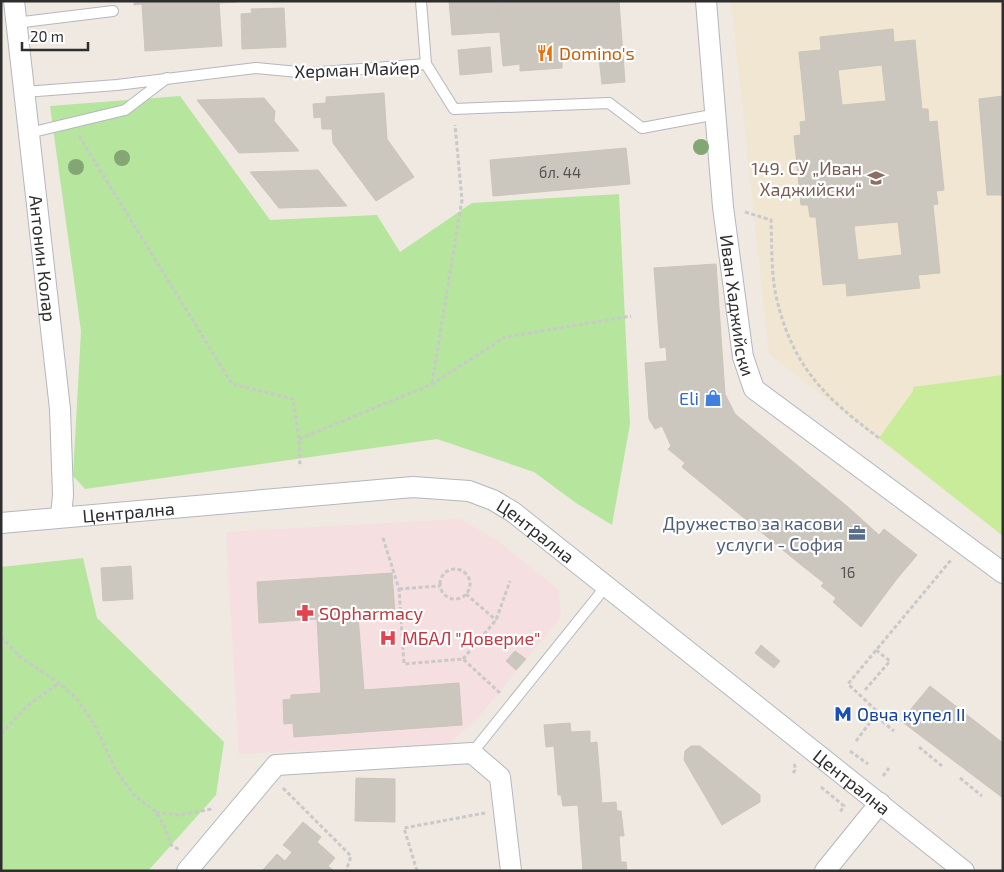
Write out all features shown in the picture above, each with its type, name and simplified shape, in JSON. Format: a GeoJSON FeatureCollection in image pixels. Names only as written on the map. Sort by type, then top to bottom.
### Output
{"type":"FeatureCollection","features":[{"type":"Feature","properties":{"kind":"street","name":"Антонин Колар"},"geometry":{"type":"LineString","coordinates":[[14,1],[60,409],[63,495],[61,516]]}},
{"type":"Feature","properties":{"kind":"street","name":"Иван Хаджийски"},"geometry":{"type":"LineString","coordinates":[[706,1],[723,206],[743,357],[754,389],[1003,573]]}},
{"type":"Feature","properties":{"kind":"street","name":"Централна"},"geometry":{"type":"LineString","coordinates":[[1,523],[61,516],[413,487],[469,491],[493,500],[513,512],[964,871]]}},
{"type":"Feature","properties":{"kind":"street"},"geometry":{"type":"LineString","coordinates":[[191,865],[276,765],[472,753],[500,777],[511,871]]}},
{"type":"Feature","properties":{"kind":"street"},"geometry":{"type":"LineString","coordinates":[[825,871],[880,803]]}},
{"type":"Feature","properties":{"kind":"lane"},"geometry":{"type":"LineString","coordinates":[[421,1],[426,64]]}},
{"type":"Feature","properties":{"kind":"lane"},"geometry":{"type":"LineString","coordinates":[[15,22],[114,11]]}},
{"type":"Feature","properties":{"kind":"lane","name":"Херман Майер"},"geometry":{"type":"LineString","coordinates":[[24,92],[256,68],[309,74],[426,64],[454,109]]}},
{"type":"Feature","properties":{"kind":"lane"},"geometry":{"type":"LineString","coordinates":[[29,133],[124,110],[167,78]]}},
{"type":"Feature","properties":{"kind":"lane"},"geometry":{"type":"LineString","coordinates":[[454,109],[609,103],[642,128],[716,114]]}},
{"type":"Feature","properties":{"kind":"lane"},"geometry":{"type":"LineString","coordinates":[[472,753],[607,585]]}},
{"type":"Feature","properties":{"kind":"path"},"geometry":{"type":"LineString","coordinates":[[432,384],[462,200],[454,109]]}},
{"type":"Feature","properties":{"kind":"path"},"geometry":{"type":"LineString","coordinates":[[72,124],[232,384],[293,399],[299,439],[300,467]]}},
{"type":"Feature","properties":{"kind":"path"},"geometry":{"type":"LineString","coordinates":[[723,206],[771,220],[776,295],[794,348],[814,382],[849,416],[879,438]]}},
{"type":"Feature","properties":{"kind":"path"},"geometry":{"type":"LineString","coordinates":[[299,439],[432,384],[505,337],[631,316]]}},
{"type":"Feature","properties":{"kind":"path"},"geometry":{"type":"LineString","coordinates":[[383,538],[399,589],[404,664],[463,660],[513,704]]}},
{"type":"Feature","properties":{"kind":"path"},"geometry":{"type":"LineString","coordinates":[[856,741],[878,712],[848,684],[965,544]]}},
{"type":"Feature","properties":{"kind":"path"},"geometry":{"type":"LineString","coordinates":[[456,570],[468,576],[469,589],[466,594],[454,599],[443,592],[440,586],[444,574],[456,570]]}},
{"type":"Feature","properties":{"kind":"path"},"geometry":{"type":"LineString","coordinates":[[463,660],[496,620],[510,582]]}},
{"type":"Feature","properties":{"kind":"path"},"geometry":{"type":"LineString","coordinates":[[399,589],[440,586]]}},
{"type":"Feature","properties":{"kind":"path"},"geometry":{"type":"LineString","coordinates":[[466,594],[496,620]]}},
{"type":"Feature","properties":{"kind":"path"},"geometry":{"type":"LineString","coordinates":[[1,637],[20,658],[59,683],[77,699],[94,724],[116,770],[130,790],[156,812],[166,827],[172,845],[191,865]]}},
{"type":"Feature","properties":{"kind":"path"},"geometry":{"type":"LineString","coordinates":[[865,690],[890,661],[876,650]]}},
{"type":"Feature","properties":{"kind":"path"},"geometry":{"type":"LineString","coordinates":[[1,734],[28,705],[59,683]]}},
{"type":"Feature","properties":{"kind":"path"},"geometry":{"type":"LineString","coordinates":[[867,716],[872,720]]}},
{"type":"Feature","properties":{"kind":"path"},"geometry":{"type":"LineString","coordinates":[[877,717],[894,731]]}},
{"type":"Feature","properties":{"kind":"path"},"geometry":{"type":"LineString","coordinates":[[919,748],[942,766]]}},
{"type":"Feature","properties":{"kind":"path"},"geometry":{"type":"LineString","coordinates":[[850,751],[868,764]]}},
{"type":"Feature","properties":{"kind":"path"},"geometry":{"type":"LineString","coordinates":[[792,774],[796,769],[794,764]]}},
{"type":"Feature","properties":{"kind":"path"},"geometry":{"type":"LineString","coordinates":[[883,776],[889,768]]}},
{"type":"Feature","properties":{"kind":"path"},"geometry":{"type":"LineString","coordinates":[[268,773],[351,856],[346,871]]}},
{"type":"Feature","properties":{"kind":"path"},"geometry":{"type":"LineString","coordinates":[[960,778],[982,796]]}},
{"type":"Feature","properties":{"kind":"path"},"geometry":{"type":"LineString","coordinates":[[821,787],[844,806],[840,812]]}},
{"type":"Feature","properties":{"kind":"path"},"geometry":{"type":"LineString","coordinates":[[156,812],[178,815],[203,810],[241,807]]}},
{"type":"Feature","properties":{"kind":"path"},"geometry":{"type":"LineString","coordinates":[[417,871],[404,828],[504,810]]}},
{"type":"Feature","properties":{"kind":"shaded area","name":"149. СУ „Иван Хаджийски“"},"geometry":{"type":"Polygon","coordinates":[[[731,1],[1003,1],[1003,536],[769,354],[731,1]]]}},
{"type":"Feature","properties":{"kind":"shaded area","name":"МБАЛ \"Доверие\""},"geometry":{"type":"Polygon","coordinates":[[[460,519],[495,539],[559,590],[561,617],[478,718],[448,744],[239,754],[226,532],[460,519]]]}},
{"type":"Feature","properties":{"kind":"green space"},"geometry":{"type":"Polygon","coordinates":[[[180,96],[270,220],[377,215],[400,252],[472,203],[619,194],[630,424],[612,525],[576,503],[534,472],[437,439],[85,489],[73,476],[81,331],[50,106],[180,96]]]}},
{"type":"Feature","properties":{"kind":"green space"},"geometry":{"type":"Polygon","coordinates":[[[1003,375],[1003,536],[879,438],[913,391],[913,387],[1003,375]]]}},
{"type":"Feature","properties":{"kind":"green space"},"geometry":{"type":"Polygon","coordinates":[[[83,558],[97,618],[224,742],[216,795],[148,871],[1,871],[1,567],[83,558]]]}},
{"type":"Feature","properties":{"kind":"building"},"geometry":{"type":"Polygon","coordinates":[[[134,1],[237,2],[219,3],[222,46],[145,51],[142,4],[134,5],[134,1]]]}},
{"type":"Feature","properties":{"kind":"building"},"geometry":{"type":"Polygon","coordinates":[[[449,1],[497,1],[500,32],[452,35],[449,1]]]}},
{"type":"Feature","properties":{"kind":"building"},"geometry":{"type":"Polygon","coordinates":[[[497,1],[619,1],[625,82],[602,84],[599,58],[562,61],[562,68],[520,71],[520,64],[503,66],[497,1]]]}},
{"type":"Feature","properties":{"kind":"building"},"geometry":{"type":"Polygon","coordinates":[[[284,8],[286,47],[242,49],[241,14],[252,13],[251,9],[284,8]]]}},
{"type":"Feature","properties":{"kind":"building"},"geometry":{"type":"Polygon","coordinates":[[[893,29],[894,42],[915,40],[922,109],[928,109],[929,122],[937,121],[944,190],[936,191],[938,204],[933,205],[940,273],[918,275],[920,288],[847,296],[846,283],[823,285],[816,217],[810,217],[808,205],[801,205],[794,136],[801,135],[800,122],[806,121],[799,52],[821,50],[820,37],[893,29]],[[882,65],[838,70],[842,105],[886,101],[882,65]],[[898,222],[854,226],[858,260],[902,255],[898,222]]]}},
{"type":"Feature","properties":{"kind":"building"},"geometry":{"type":"Polygon","coordinates":[[[490,47],[492,72],[460,75],[458,50],[490,47]]]}},
{"type":"Feature","properties":{"kind":"building"},"geometry":{"type":"Polygon","coordinates":[[[384,93],[387,139],[414,177],[376,201],[333,143],[332,129],[322,129],[321,117],[314,118],[313,104],[326,103],[326,97],[384,93]]]}},
{"type":"Feature","properties":{"kind":"building"},"geometry":{"type":"Polygon","coordinates":[[[1003,96],[1003,195],[987,195],[979,99],[1003,96]]]}},
{"type":"Feature","properties":{"kind":"building"},"geometry":{"type":"Polygon","coordinates":[[[264,98],[275,111],[274,121],[299,151],[239,153],[197,100],[264,98]]]}},
{"type":"Feature","properties":{"kind":"building"},"geometry":{"type":"Polygon","coordinates":[[[626,148],[630,184],[493,196],[490,160],[626,148]]]}},
{"type":"Feature","properties":{"kind":"building"},"geometry":{"type":"Polygon","coordinates":[[[318,170],[347,206],[279,208],[250,172],[318,170]]]}},
{"type":"Feature","properties":{"kind":"building"},"geometry":{"type":"Polygon","coordinates":[[[716,264],[725,394],[735,414],[848,507],[800,564],[682,467],[685,463],[668,449],[671,446],[662,426],[655,429],[649,419],[645,363],[667,361],[666,347],[660,348],[654,268],[716,264]]]}},
{"type":"Feature","properties":{"kind":"building"},"geometry":{"type":"Polygon","coordinates":[[[848,507],[879,535],[864,554],[896,580],[861,627],[833,602],[836,598],[821,586],[824,583],[800,564],[848,507]]]}},
{"type":"Feature","properties":{"kind":"building"},"geometry":{"type":"Polygon","coordinates":[[[884,529],[917,555],[896,580],[864,554],[884,529]]]}},
{"type":"Feature","properties":{"kind":"building"},"geometry":{"type":"Polygon","coordinates":[[[131,566],[133,599],[103,601],[101,568],[131,566]]]}},
{"type":"Feature","properties":{"kind":"building"},"geometry":{"type":"Polygon","coordinates":[[[392,573],[395,614],[358,616],[364,690],[459,683],[462,725],[294,737],[293,723],[284,724],[283,700],[291,699],[291,695],[321,693],[317,619],[259,623],[257,582],[392,573]]]}},
{"type":"Feature","properties":{"kind":"building"},"geometry":{"type":"Polygon","coordinates":[[[761,645],[780,661],[774,668],[755,653],[761,645]]]}},
{"type":"Feature","properties":{"kind":"building"},"geometry":{"type":"Polygon","coordinates":[[[515,651],[526,659],[516,670],[506,661],[515,651]]]}},
{"type":"Feature","properties":{"kind":"building"},"geometry":{"type":"Polygon","coordinates":[[[930,686],[1003,743],[1003,798],[901,721],[930,686]]]}},
{"type":"Feature","properties":{"kind":"building"},"geometry":{"type":"Polygon","coordinates":[[[570,723],[571,732],[590,731],[590,743],[597,742],[602,803],[616,802],[617,811],[621,811],[624,836],[619,836],[621,862],[626,862],[627,871],[583,871],[578,805],[563,806],[561,795],[558,795],[554,746],[546,747],[544,725],[570,723]]]}},
{"type":"Feature","properties":{"kind":"building"},"geometry":{"type":"Polygon","coordinates":[[[691,746],[700,746],[760,795],[760,802],[722,825],[684,760],[685,751],[691,746]]]}},
{"type":"Feature","properties":{"kind":"building"},"geometry":{"type":"Polygon","coordinates":[[[356,778],[395,779],[395,822],[355,821],[356,778]]]}},
{"type":"Feature","properties":{"kind":"building"},"geometry":{"type":"Polygon","coordinates":[[[303,822],[321,837],[317,842],[335,858],[328,866],[334,871],[262,871],[277,854],[285,861],[292,852],[283,845],[303,822]]]}},
{"type":"Feature","properties":{"kind":"place","name":"Domino's"},"geometry":{"type":"Point","coordinates":[545,53]}},
{"type":"Feature","properties":{"kind":"place","name":"149. СУ „Иван Хаджийски“"},"geometry":{"type":"Point","coordinates":[876,178]}},
{"type":"Feature","properties":{"kind":"place","name":"Eli"},"geometry":{"type":"Point","coordinates":[713,398]}},
{"type":"Feature","properties":{"kind":"place","name":"Дружество за касови услуги - София"},"geometry":{"type":"Point","coordinates":[857,533]}},
{"type":"Feature","properties":{"kind":"place","name":"SOpharmacy"},"geometry":{"type":"Point","coordinates":[305,613]}},
{"type":"Feature","properties":{"kind":"place","name":"МБАЛ \"Доверие\""},"geometry":{"type":"Point","coordinates":[388,638]}},
{"type":"Feature","properties":{"kind":"place","name":"Овча купел II"},"geometry":{"type":"Point","coordinates":[843,714]}}]}
